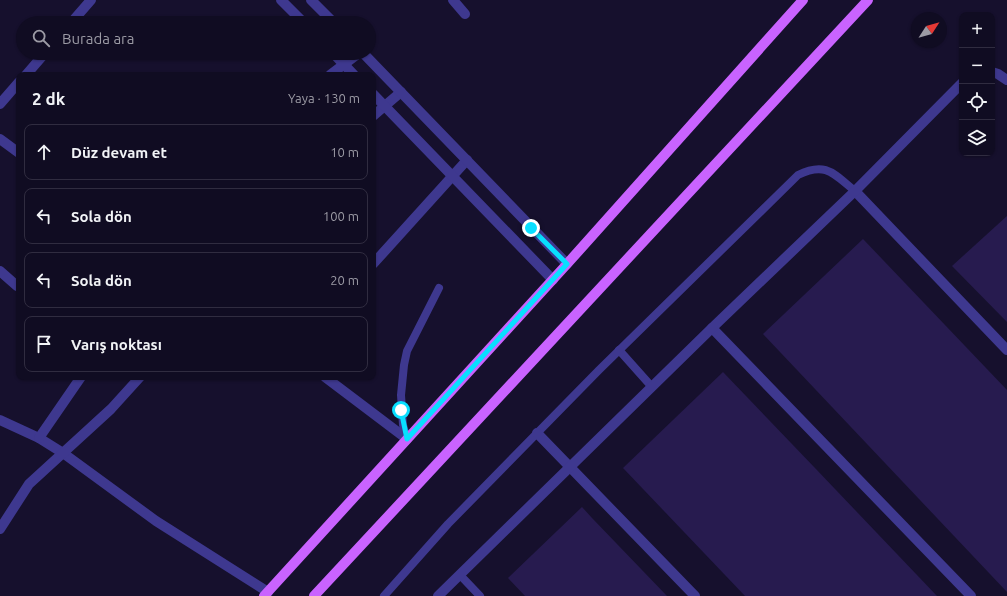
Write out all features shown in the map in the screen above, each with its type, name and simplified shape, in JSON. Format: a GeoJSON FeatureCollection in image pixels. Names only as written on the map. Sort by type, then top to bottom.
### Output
{"type":"FeatureCollection","features":[{"type":"Feature","properties":{"kind":"main road"},"geometry":{"type":"LineString","coordinates":[[266,594],[567,264],[803,0]]}},
{"type":"Feature","properties":{"kind":"main road"},"geometry":{"type":"LineString","coordinates":[[314,596],[868,0]]}},
{"type":"Feature","properties":{"kind":"street"},"geometry":{"type":"LineString","coordinates":[[77,16],[91,0]]}},
{"type":"Feature","properties":{"kind":"street"},"geometry":{"type":"LineString","coordinates":[[281,0],[297,16]]}},
{"type":"Feature","properties":{"kind":"street"},"geometry":{"type":"LineString","coordinates":[[312,0],[327,16]]}},
{"type":"Feature","properties":{"kind":"street"},"geometry":{"type":"LineString","coordinates":[[454,0],[465,14]]}},
{"type":"Feature","properties":{"kind":"street"},"geometry":{"type":"LineString","coordinates":[[29,72],[39,60]]}},
{"type":"Feature","properties":{"kind":"street"},"geometry":{"type":"LineString","coordinates":[[339,60],[351,72]]}},
{"type":"Feature","properties":{"kind":"street"},"geometry":{"type":"LineString","coordinates":[[334,72],[350,60]]}},
{"type":"Feature","properties":{"kind":"street"},"geometry":{"type":"LineString","coordinates":[[370,60],[567,264]]}},
{"type":"Feature","properties":{"kind":"street"},"geometry":{"type":"LineString","coordinates":[[995,73],[1007,80]]}},
{"type":"Feature","properties":{"kind":"street"},"geometry":{"type":"LineString","coordinates":[[438,596],[854,191],[961,84]]}},
{"type":"Feature","properties":{"kind":"street"},"geometry":{"type":"LineString","coordinates":[[0,104],[16,85]]}},
{"type":"Feature","properties":{"kind":"street"},"geometry":{"type":"LineString","coordinates":[[376,114],[401,92]]}},
{"type":"Feature","properties":{"kind":"street"},"geometry":{"type":"LineString","coordinates":[[376,97],[552,280]]}},
{"type":"Feature","properties":{"kind":"street"},"geometry":{"type":"LineString","coordinates":[[0,139],[16,151]]}},
{"type":"Feature","properties":{"kind":"street"},"geometry":{"type":"LineString","coordinates":[[376,261],[467,160]]}},
{"type":"Feature","properties":{"kind":"street"},"geometry":{"type":"LineString","coordinates":[[854,191],[1007,350]]}},
{"type":"Feature","properties":{"kind":"street"},"geometry":{"type":"LineString","coordinates":[[0,272],[16,285]]}},
{"type":"Feature","properties":{"kind":"street"},"geometry":{"type":"LineString","coordinates":[[712,328],[970,596]]}},
{"type":"Feature","properties":{"kind":"street"},"geometry":{"type":"LineString","coordinates":[[39,438],[79,380]]}},
{"type":"Feature","properties":{"kind":"street"},"geometry":{"type":"LineString","coordinates":[[0,529],[30,484],[111,409],[137,380]]}},
{"type":"Feature","properties":{"kind":"street"},"geometry":{"type":"LineString","coordinates":[[329,380],[407,439]]}},
{"type":"Feature","properties":{"kind":"street"},"geometry":{"type":"LineString","coordinates":[[0,420],[39,438],[63,453],[156,521],[266,594]]}},
{"type":"Feature","properties":{"kind":"street"},"geometry":{"type":"LineString","coordinates":[[537,433],[695,596]]}},
{"type":"Feature","properties":{"kind":"lane"},"geometry":{"type":"LineString","coordinates":[[384,596],[448,524],[537,433],[619,350],[798,175],[815,169],[832,171],[854,191]]}},
{"type":"Feature","properties":{"kind":"lane"},"geometry":{"type":"LineString","coordinates":[[407,439],[400,395],[404,365],[408,351],[439,288]]}},
{"type":"Feature","properties":{"kind":"lane"},"geometry":{"type":"LineString","coordinates":[[619,350],[652,387]]}},
{"type":"Feature","properties":{"kind":"lane"},"geometry":{"type":"LineString","coordinates":[[460,575],[480,596]]}},
{"type":"Feature","properties":{"kind":"building"},"geometry":{"type":"Polygon","coordinates":[[[1007,216],[1007,322],[952,266],[1007,216]]]}},
{"type":"Feature","properties":{"kind":"building"},"geometry":{"type":"Polygon","coordinates":[[[863,239],[1007,390],[1007,592],[763,334],[863,239]]]}},
{"type":"Feature","properties":{"kind":"building"},"geometry":{"type":"Polygon","coordinates":[[[723,372],[937,596],[745,596],[623,468],[723,372]]]}},
{"type":"Feature","properties":{"kind":"building"},"geometry":{"type":"Polygon","coordinates":[[[582,507],[667,596],[525,596],[508,578],[582,507]]]}},
{"type":"Feature","properties":{"kind":"route"},"geometry":{"type":"LineString","coordinates":[[401,410],[407,439],[567,264],[531,228]]}}]}
